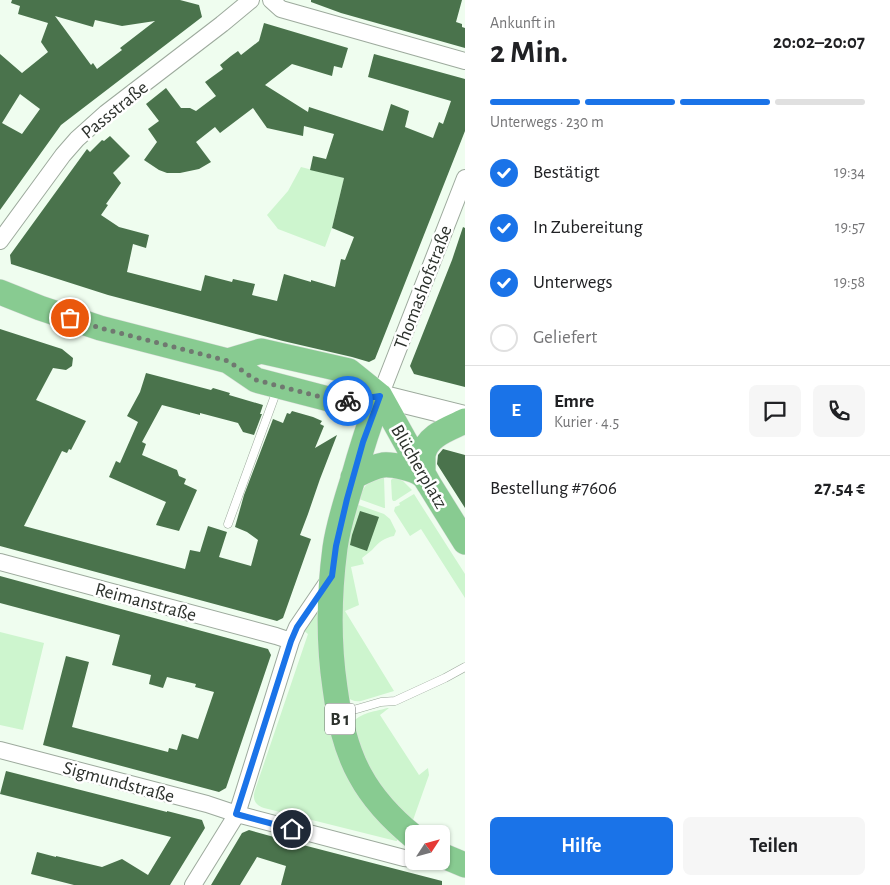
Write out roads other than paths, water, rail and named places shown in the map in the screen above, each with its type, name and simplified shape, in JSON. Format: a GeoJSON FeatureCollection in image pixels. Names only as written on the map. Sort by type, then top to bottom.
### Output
{"type":"FeatureCollection","features":[{"type":"Feature","properties":{"kind":"main road"},"geometry":{"type":"LineString","coordinates":[[0,292],[40,308],[100,328],[228,361],[256,380],[340,402],[380,396],[465,417]]}},
{"type":"Feature","properties":{"kind":"main road"},"geometry":{"type":"LineString","coordinates":[[228,361],[261,351],[349,371],[380,396]]}},
{"type":"Feature","properties":{"kind":"main road","name":"Blücherplatz"},"geometry":{"type":"LineString","coordinates":[[380,396],[365,435],[336,546],[332,576],[331,653],[339,714],[348,749],[367,787],[393,819],[405,829]]}},
{"type":"Feature","properties":{"kind":"main road","name":"Blücherplatz"},"geometry":{"type":"LineString","coordinates":[[380,396],[426,478],[465,542]]}},
{"type":"Feature","properties":{"kind":"main road"},"geometry":{"type":"LineString","coordinates":[[426,478],[423,454],[427,445],[434,436],[465,422]]}},
{"type":"Feature","properties":{"kind":"main road"},"geometry":{"type":"LineString","coordinates":[[353,477],[368,469],[388,464],[410,469],[422,474],[426,478]]}},
{"type":"Feature","properties":{"kind":"main road"},"geometry":{"type":"LineString","coordinates":[[450,859],[465,865]]}},
{"type":"Feature","properties":{"kind":"street"},"geometry":{"type":"LineString","coordinates":[[271,0],[281,9],[465,61]]}},
{"type":"Feature","properties":{"kind":"street","name":"Passstraße"},"geometry":{"type":"LineString","coordinates":[[0,241],[77,139],[240,3]]}},
{"type":"Feature","properties":{"kind":"street","name":"Thomashofstraße"},"geometry":{"type":"LineString","coordinates":[[380,396],[465,178]]}},
{"type":"Feature","properties":{"kind":"street","name":"Reimanstraße"},"geometry":{"type":"LineString","coordinates":[[0,562],[291,641]]}},
{"type":"Feature","properties":{"kind":"street","name":"Blücherplatz"},"geometry":{"type":"LineString","coordinates":[[193,885],[236,814],[297,627],[332,576]]}},
{"type":"Feature","properties":{"kind":"street","name":"Sigmundstraße"},"geometry":{"type":"LineString","coordinates":[[0,750],[207,804],[236,814]]}},
{"type":"Feature","properties":{"kind":"street"},"geometry":{"type":"LineString","coordinates":[[236,814],[405,858]]}},
{"type":"Feature","properties":{"kind":"lane"},"geometry":{"type":"LineString","coordinates":[[228,524],[279,385]]}},
{"type":"Feature","properties":{"kind":"lane"},"geometry":{"type":"LineString","coordinates":[[339,714],[381,702],[395,701],[445,678],[465,666]]}}]}
